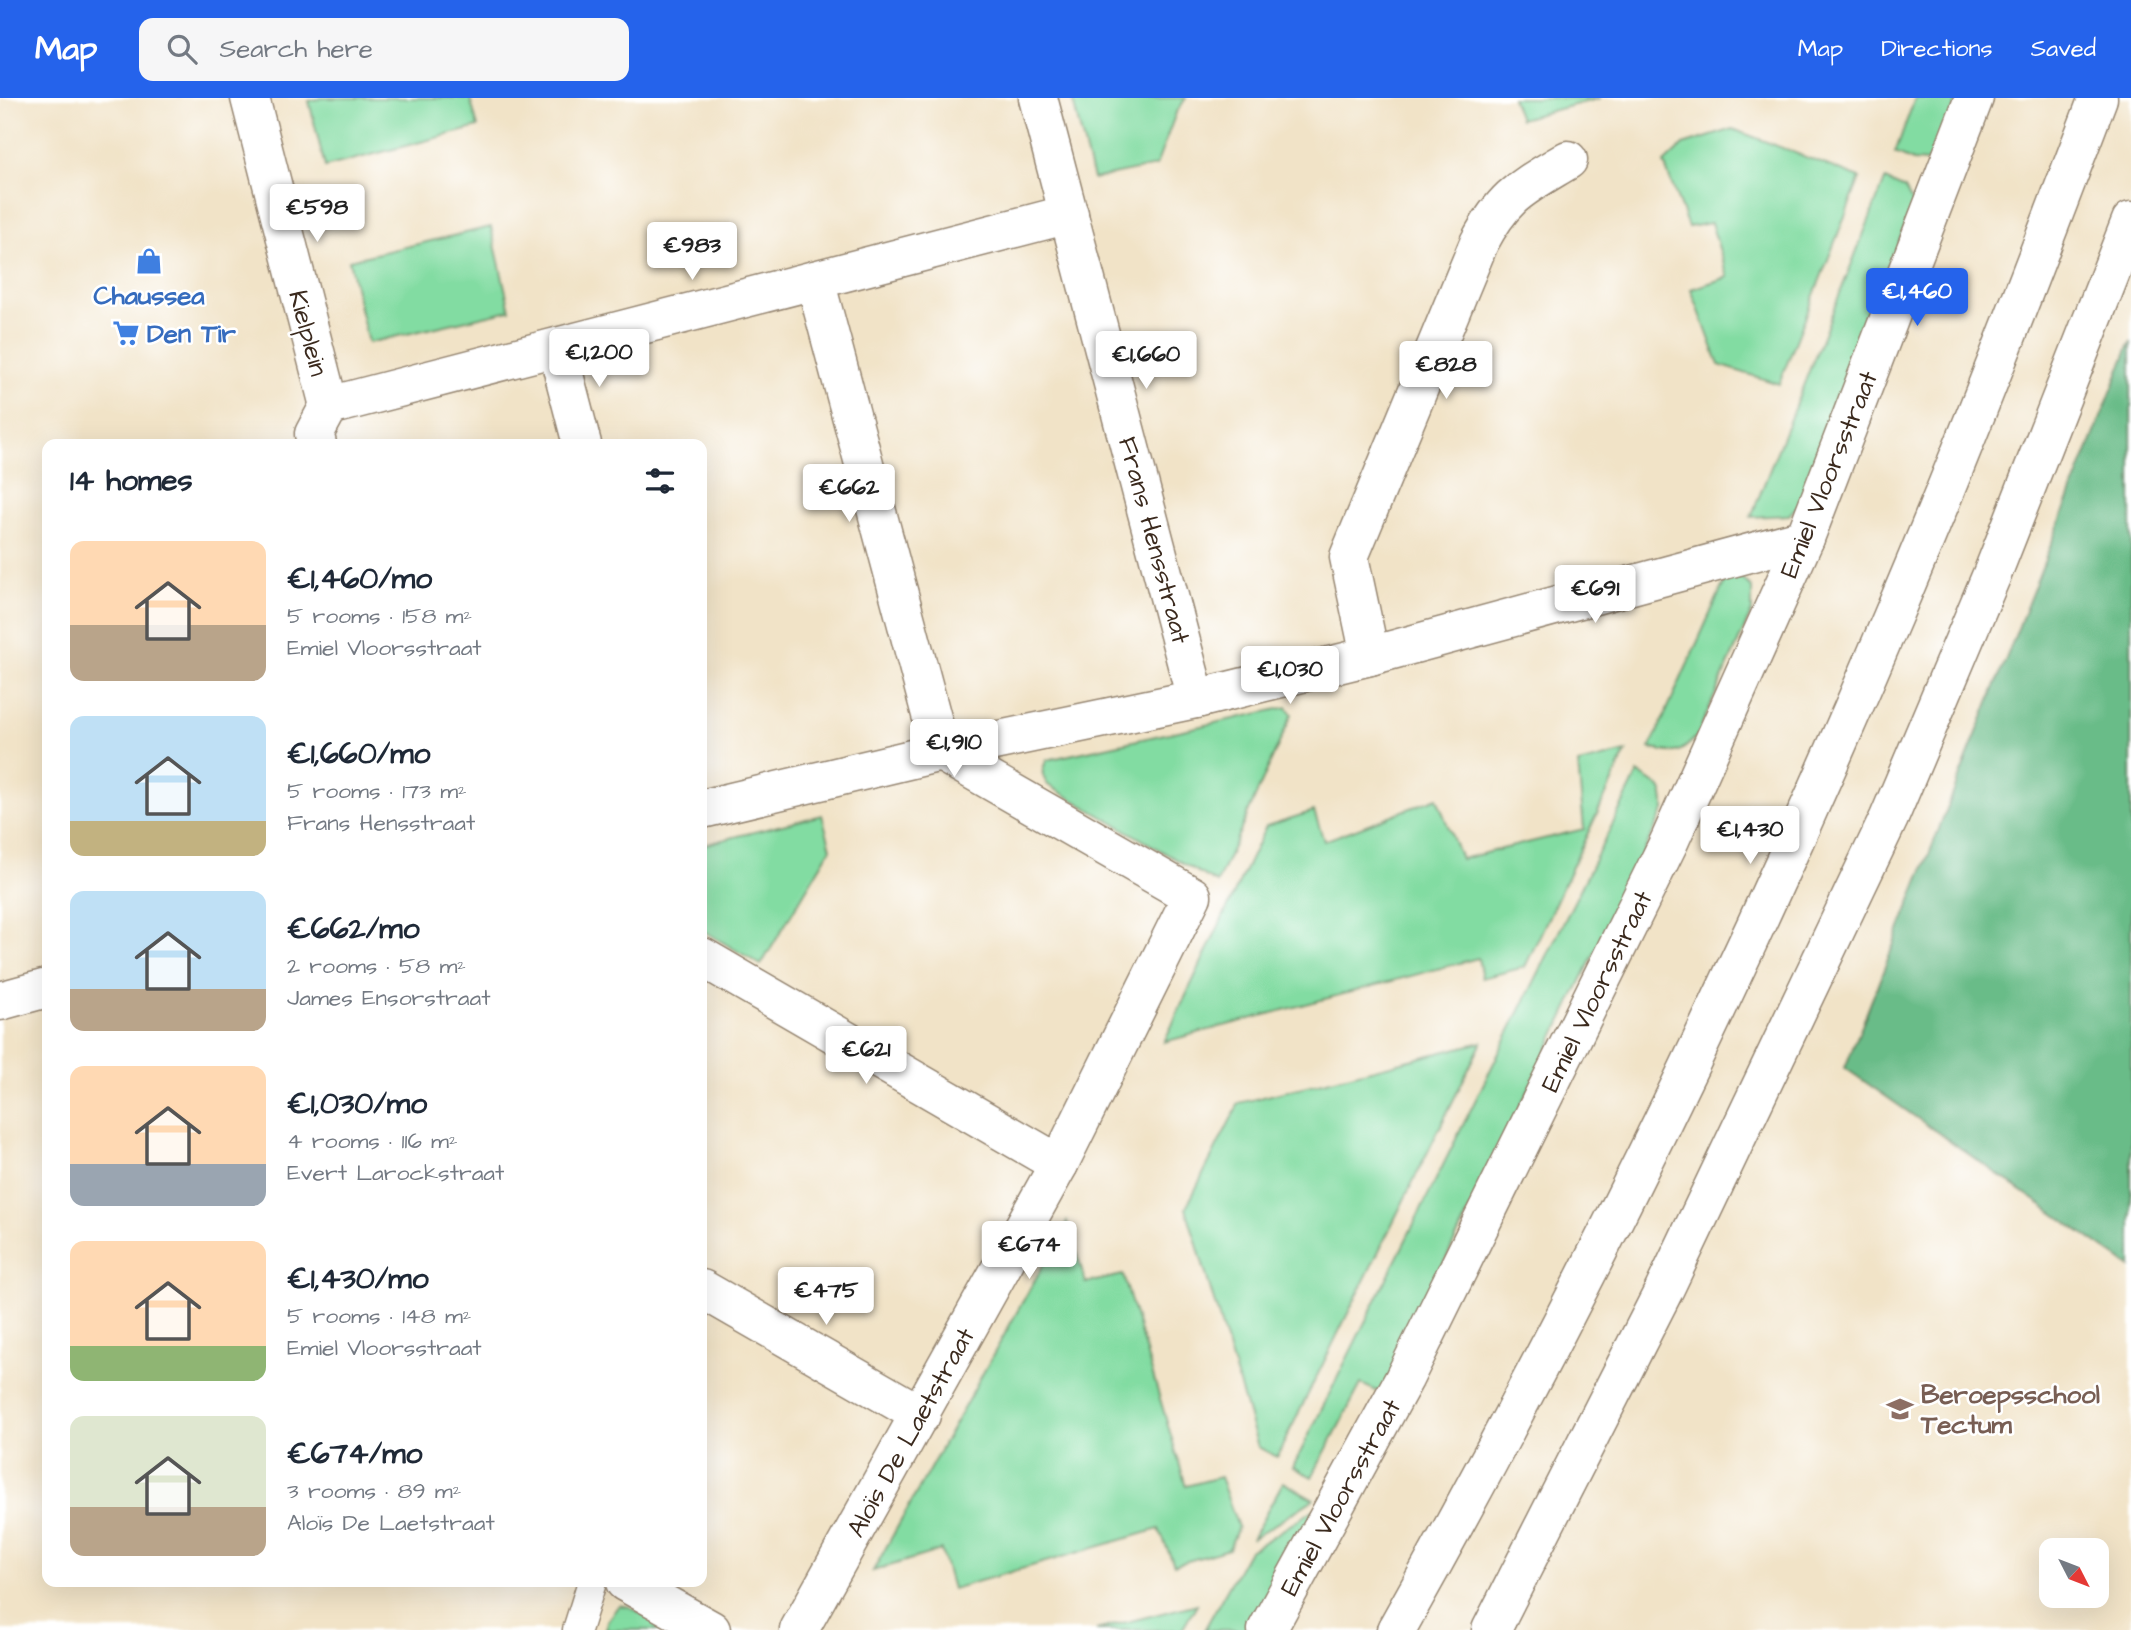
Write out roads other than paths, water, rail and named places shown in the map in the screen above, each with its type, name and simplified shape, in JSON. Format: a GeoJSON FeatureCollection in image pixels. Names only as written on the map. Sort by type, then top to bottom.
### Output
{"type":"FeatureCollection","features":[{"type":"Feature","properties":{"kind":"street","name":"Kielplein"},"geometry":{"type":"LineString","coordinates":[[250,98],[329,406]]}},
{"type":"Feature","properties":{"kind":"street","name":"Frans Hensstraat"},"geometry":{"type":"LineString","coordinates":[[1038,98],[1196,699]]}},
{"type":"Feature","properties":{"kind":"street","name":"Emiel Vloorsstraat"},"geometry":{"type":"LineString","coordinates":[[1267,1630],[1404,1379],[1669,842],[1805,538],[1973,98]]}},
{"type":"Feature","properties":{"kind":"street"},"geometry":{"type":"LineString","coordinates":[[1396,1630],[1476,1482],[1665,1117],[1782,868],[1893,617],[1997,361],[2098,98]]}},
{"type":"Feature","properties":{"kind":"street"},"geometry":{"type":"LineString","coordinates":[[1370,656],[1349,557],[1479,243],[1494,215],[1510,197],[1568,160]]}},
{"type":"Feature","properties":{"kind":"street"},"geometry":{"type":"LineString","coordinates":[[316,439],[314,434],[329,406],[1069,214]]}},
{"type":"Feature","properties":{"kind":"street"},"geometry":{"type":"LineString","coordinates":[[1491,1630],[1664,1290],[1889,818],[1993,572],[2131,221]]}},
{"type":"Feature","properties":{"kind":"street"},"geometry":{"type":"LineString","coordinates":[[815,280],[941,752]]}},
{"type":"Feature","properties":{"kind":"street"},"geometry":{"type":"LineString","coordinates":[[557,348],[581,439]]}},
{"type":"Feature","properties":{"kind":"street"},"geometry":{"type":"LineString","coordinates":[[707,808],[941,752],[1196,699],[1370,656],[1805,538]]}},
{"type":"Feature","properties":{"kind":"street","name":"Aloïs De Laetstraat"},"geometry":{"type":"LineString","coordinates":[[799,1630],[1059,1164],[1192,896],[941,752]]}},
{"type":"Feature","properties":{"kind":"street"},"geometry":{"type":"LineString","coordinates":[[707,960],[1059,1164]]}},
{"type":"Feature","properties":{"kind":"street"},"geometry":{"type":"LineString","coordinates":[[0,1001],[42,989]]}},
{"type":"Feature","properties":{"kind":"street"},"geometry":{"type":"LineString","coordinates":[[707,1292],[921,1415]]}},
{"type":"Feature","properties":{"kind":"street"},"geometry":{"type":"LineString","coordinates":[[577,1630],[590,1587]]}},
{"type":"Feature","properties":{"kind":"street"},"geometry":{"type":"LineString","coordinates":[[634,1587],[711,1630]]}},
{"type":"Feature","properties":{"kind":"place","name":"Chaussea"},"geometry":{"type":"Point","coordinates":[149,261]}},
{"type":"Feature","properties":{"kind":"place","name":"Den Tir"},"geometry":{"type":"Point","coordinates":[126,333]}},
{"type":"Feature","properties":{"kind":"place","name":"Beroepsschool Tectum"},"geometry":{"type":"Point","coordinates":[1900,1409]}}]}
